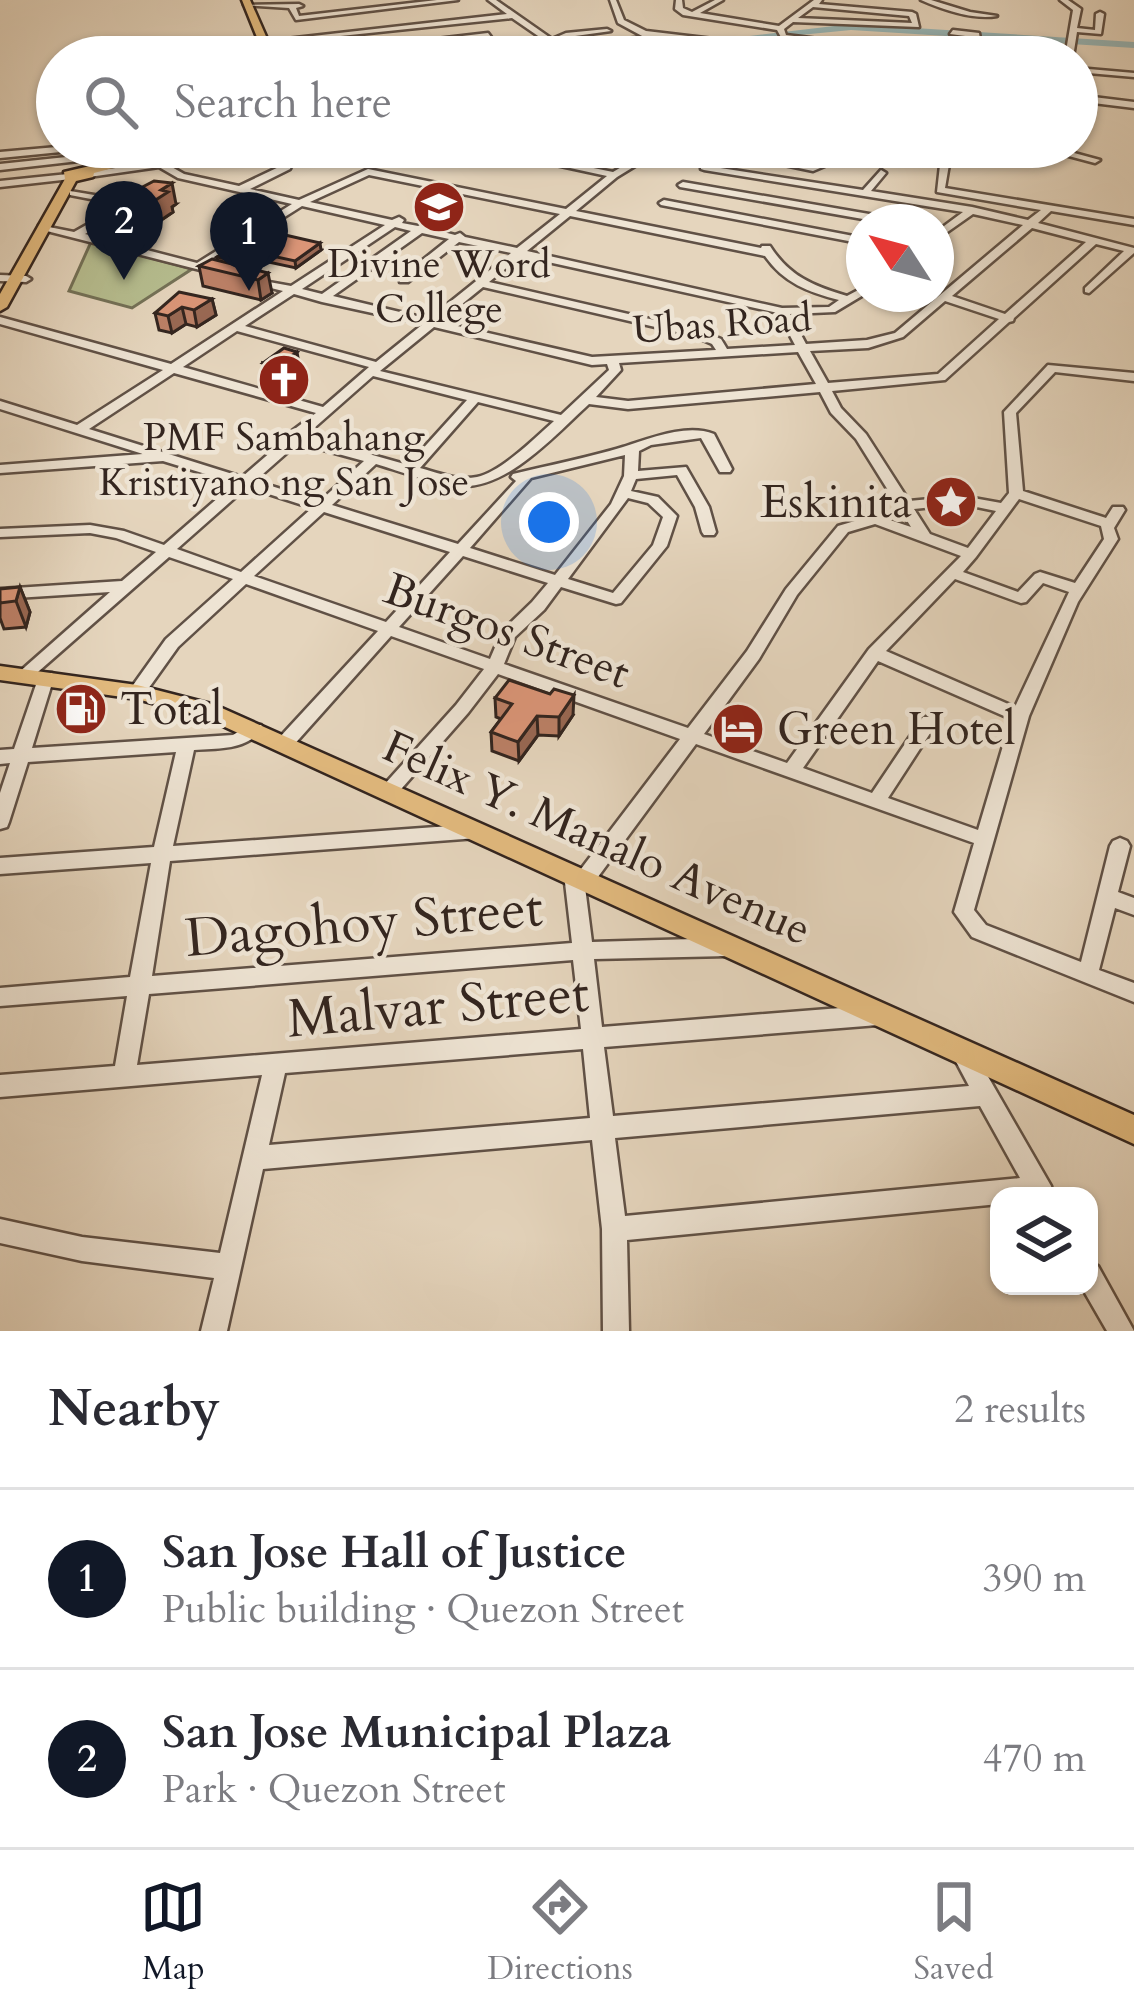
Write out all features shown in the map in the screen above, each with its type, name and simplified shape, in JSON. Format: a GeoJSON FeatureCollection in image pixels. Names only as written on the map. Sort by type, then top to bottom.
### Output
{"type":"FeatureCollection","features":[{"type":"Feature","properties":{"kind":"main road"},"geometry":{"type":"LineString","coordinates":[[247,2],[261,36]]}},
{"type":"Feature","properties":{"kind":"main road"},"geometry":{"type":"LineString","coordinates":[[1,319],[77,175],[112,168]]}},
{"type":"Feature","properties":{"kind":"main road","name":"Felix Y. Manalo Avenue"},"geometry":{"type":"LineString","coordinates":[[16,673],[137,692],[207,710],[1134,1130]]}},
{"type":"Feature","properties":{"kind":"street"},"geometry":{"type":"LineString","coordinates":[[247,2],[282,2],[292,7],[365,0]]}},
{"type":"Feature","properties":{"kind":"street"},"geometry":{"type":"LineString","coordinates":[[292,7],[296,18],[455,0]]}},
{"type":"Feature","properties":{"kind":"street"},"geometry":{"type":"LineString","coordinates":[[492,1],[516,0]]}},
{"type":"Feature","properties":{"kind":"street"},"geometry":{"type":"LineString","coordinates":[[613,0],[621,21],[648,36]]}},
{"type":"Feature","properties":{"kind":"street"},"geometry":{"type":"LineString","coordinates":[[679,0],[680,9],[692,14],[796,36]]}},
{"type":"Feature","properties":{"kind":"street"},"geometry":{"type":"LineString","coordinates":[[692,14],[719,0]]}},
{"type":"Feature","properties":{"kind":"street"},"geometry":{"type":"LineString","coordinates":[[870,0],[903,4]]}},
{"type":"Feature","properties":{"kind":"street"},"geometry":{"type":"LineString","coordinates":[[924,0],[993,16]]}},
{"type":"Feature","properties":{"kind":"street"},"geometry":{"type":"LineString","coordinates":[[1063,0],[1077,8],[1073,36]]}},
{"type":"Feature","properties":{"kind":"street"},"geometry":{"type":"LineString","coordinates":[[492,1],[542,36]]}},
{"type":"Feature","properties":{"kind":"street"},"geometry":{"type":"LineString","coordinates":[[779,36],[788,20],[814,3],[912,14],[916,25],[788,20]]}},
{"type":"Feature","properties":{"kind":"street"},"geometry":{"type":"LineString","coordinates":[[848,22],[854,10]]}},
{"type":"Feature","properties":{"kind":"street"},"geometry":{"type":"LineString","coordinates":[[318,25],[474,11]]}},
{"type":"Feature","properties":{"kind":"street"},"geometry":{"type":"LineString","coordinates":[[1078,36],[1098,32],[1100,14]]}},
{"type":"Feature","properties":{"kind":"street"},"geometry":{"type":"LineString","coordinates":[[326,36],[514,16]]}},
{"type":"Feature","properties":{"kind":"street"},"geometry":{"type":"LineString","coordinates":[[388,19],[394,36]]}},
{"type":"Feature","properties":{"kind":"street"},"geometry":{"type":"LineString","coordinates":[[472,22],[488,35]]}},
{"type":"Feature","properties":{"kind":"street"},"geometry":{"type":"LineString","coordinates":[[341,23],[347,34]]}},
{"type":"Feature","properties":{"kind":"street"},"geometry":{"type":"LineString","coordinates":[[430,26],[440,36]]}},
{"type":"Feature","properties":{"kind":"street"},"geometry":{"type":"LineString","coordinates":[[566,36],[608,32]]}},
{"type":"Feature","properties":{"kind":"street"},"geometry":{"type":"LineString","coordinates":[[716,32],[781,33]]}},
{"type":"Feature","properties":{"kind":"street"},"geometry":{"type":"LineString","coordinates":[[953,32],[977,36]]}},
{"type":"Feature","properties":{"kind":"street"},"geometry":{"type":"LineString","coordinates":[[479,36],[488,35]]}},
{"type":"Feature","properties":{"kind":"street"},"geometry":{"type":"LineString","coordinates":[[1098,72],[1134,75]]}},
{"type":"Feature","properties":{"kind":"street"},"geometry":{"type":"LineString","coordinates":[[1098,96],[1134,100]]}},
{"type":"Feature","properties":{"kind":"street"},"geometry":{"type":"LineString","coordinates":[[0,155],[36,151]]}},
{"type":"Feature","properties":{"kind":"street"},"geometry":{"type":"LineString","coordinates":[[0,167],[77,175],[130,204]]}},
{"type":"Feature","properties":{"kind":"street"},"geometry":{"type":"LineString","coordinates":[[77,175],[78,168]]}},
{"type":"Feature","properties":{"kind":"street"},"geometry":{"type":"LineString","coordinates":[[163,168],[782,311],[831,310],[846,302]]}},
{"type":"Feature","properties":{"kind":"street"},"geometry":{"type":"LineString","coordinates":[[164,185],[202,168]]}},
{"type":"Feature","properties":{"kind":"street"},"geometry":{"type":"LineString","coordinates":[[244,188],[279,168]]}},
{"type":"Feature","properties":{"kind":"street"},"geometry":{"type":"LineString","coordinates":[[354,168],[768,253]]}},
{"type":"Feature","properties":{"kind":"street"},"geometry":{"type":"LineString","coordinates":[[576,168],[614,176]]}},
{"type":"Feature","properties":{"kind":"street"},"geometry":{"type":"LineString","coordinates":[[0,822],[20,755],[16,673],[164,554],[374,369],[627,168]]}},
{"type":"Feature","properties":{"kind":"street"},"geometry":{"type":"LineString","coordinates":[[636,228],[702,168]]}},
{"type":"Feature","properties":{"kind":"street"},"geometry":{"type":"LineString","coordinates":[[729,168],[1033,222],[1131,250],[1089,290]]}},
{"type":"Feature","properties":{"kind":"street"},"geometry":{"type":"LineString","coordinates":[[943,168],[939,189],[1134,222]]}},
{"type":"Feature","properties":{"kind":"street"},"geometry":{"type":"LineString","coordinates":[[199,266],[365,172]]}},
{"type":"Feature","properties":{"kind":"street"},"geometry":{"type":"LineString","coordinates":[[865,193],[881,173]]}},
{"type":"Feature","properties":{"kind":"street"},"geometry":{"type":"LineString","coordinates":[[0,184],[77,175]]}},
{"type":"Feature","properties":{"kind":"street"},"geometry":{"type":"LineString","coordinates":[[683,185],[846,213]]}},
{"type":"Feature","properties":{"kind":"street"},"geometry":{"type":"LineString","coordinates":[[76,235],[147,195]]}},
{"type":"Feature","properties":{"kind":"street"},"geometry":{"type":"LineString","coordinates":[[664,203],[846,238]]}},
{"type":"Feature","properties":{"kind":"street","name":"Ubas Road"},"geometry":{"type":"LineString","coordinates":[[954,288],[1049,208]]}},
{"type":"Feature","properties":{"kind":"street"},"geometry":{"type":"LineString","coordinates":[[954,222],[972,210]]}},
{"type":"Feature","properties":{"kind":"street"},"geometry":{"type":"LineString","coordinates":[[82,428],[397,222]]}},
{"type":"Feature","properties":{"kind":"street"},"geometry":{"type":"LineString","coordinates":[[770,225],[763,236],[768,253],[793,283],[846,299]]}},
{"type":"Feature","properties":{"kind":"street"},"geometry":{"type":"LineString","coordinates":[[322,299],[423,227]]}},
{"type":"Feature","properties":{"kind":"street","name":"Ubas Road"},"geometry":{"type":"LineString","coordinates":[[48,228],[574,359],[614,362],[883,341],[925,312]]}},
{"type":"Feature","properties":{"kind":"street"},"geometry":{"type":"LineString","coordinates":[[404,280],[459,236]]}},
{"type":"Feature","properties":{"kind":"street"},"geometry":{"type":"LineString","coordinates":[[588,400],[628,405],[941,377],[1094,240]]}},
{"type":"Feature","properties":{"kind":"street"},"geometry":{"type":"LineString","coordinates":[[0,278],[21,278]]}},
{"type":"Feature","properties":{"kind":"street"},"geometry":{"type":"LineString","coordinates":[[482,283],[698,333],[717,342],[724,354]]}},
{"type":"Feature","properties":{"kind":"street"},"geometry":{"type":"LineString","coordinates":[[954,301],[1010,319]]}},
{"type":"Feature","properties":{"kind":"street"},"geometry":{"type":"LineString","coordinates":[[782,311],[824,389],[923,536]]}},
{"type":"Feature","properties":{"kind":"street"},"geometry":{"type":"LineString","coordinates":[[1,319],[324,411]]}},
{"type":"Feature","properties":{"kind":"street"},"geometry":{"type":"LineString","coordinates":[[235,327],[561,418]]}},
{"type":"Feature","properties":{"kind":"street"},"geometry":{"type":"LineString","coordinates":[[293,437],[465,482],[500,472],[588,400],[616,370],[614,362]]}},
{"type":"Feature","properties":{"kind":"street"},"geometry":{"type":"LineString","coordinates":[[790,773],[875,653],[971,554],[1016,493],[1010,412],[1018,401],[1052,368],[1134,376]]}},
{"type":"Feature","properties":{"kind":"street"},"geometry":{"type":"LineString","coordinates":[[412,470],[476,397]]}},
{"type":"Feature","properties":{"kind":"street"},"geometry":{"type":"LineString","coordinates":[[0,405],[324,503],[616,599],[660,546],[670,516],[627,484]]}},
{"type":"Feature","properties":{"kind":"street"},"geometry":{"type":"LineString","coordinates":[[500,472],[524,479],[648,441],[703,434],[710,437],[725,469]]}},
{"type":"Feature","properties":{"kind":"street"},"geometry":{"type":"LineString","coordinates":[[389,791],[494,668],[508,635],[557,579],[627,484],[632,449]]}},
{"type":"Feature","properties":{"kind":"street"},"geometry":{"type":"LineString","coordinates":[[0,470],[170,456]]}},
{"type":"Feature","properties":{"kind":"street"},"geometry":{"type":"LineString","coordinates":[[137,692],[172,643],[373,460]]}},
{"type":"Feature","properties":{"kind":"street"},"geometry":{"type":"LineString","coordinates":[[627,484],[681,470],[702,507],[709,532]]}},
{"type":"Feature","properties":{"kind":"street"},"geometry":{"type":"LineString","coordinates":[[285,743],[524,479]]}},
{"type":"Feature","properties":{"kind":"street"},"geometry":{"type":"LineString","coordinates":[[1016,493],[1114,517],[1111,539],[1079,590],[1020,716],[964,912],[980,931],[1134,993]]}},
{"type":"Feature","properties":{"kind":"street"},"geometry":{"type":"LineString","coordinates":[[905,506],[962,500],[1005,508]]}},
{"type":"Feature","properties":{"kind":"street"},"geometry":{"type":"LineString","coordinates":[[616,1331],[614,1229],[590,1038],[580,876],[753,655],[829,541],[843,529],[875,518],[971,554]]}},
{"type":"Feature","properties":{"kind":"street","name":"Burgos Street"},"geometry":{"type":"LineString","coordinates":[[0,533],[100,530],[983,839]]}},
{"type":"Feature","properties":{"kind":"street"},"geometry":{"type":"LineString","coordinates":[[952,573],[1021,598],[1040,577],[1079,590]]}},
{"type":"Feature","properties":{"kind":"street"},"geometry":{"type":"LineString","coordinates":[[0,594],[124,586]]}},
{"type":"Feature","properties":{"kind":"street"},"geometry":{"type":"LineString","coordinates":[[875,653],[1020,716]]}},
{"type":"Feature","properties":{"kind":"street"},"geometry":{"type":"LineString","coordinates":[[876,802],[928,721]]}},
{"type":"Feature","properties":{"kind":"street"},"geometry":{"type":"LineString","coordinates":[[0,757],[237,741],[255,730]]}},
{"type":"Feature","properties":{"kind":"street"},"geometry":{"type":"LineString","coordinates":[[124,1078],[162,852],[186,746]]}},
{"type":"Feature","properties":{"kind":"street"},"geometry":{"type":"LineString","coordinates":[[0,866],[478,831]]}},
{"type":"Feature","properties":{"kind":"street"},"geometry":{"type":"LineString","coordinates":[[1088,974],[1120,846]]}},
{"type":"Feature","properties":{"kind":"street"},"geometry":{"type":"LineString","coordinates":[[1107,896],[1134,907]]}},
{"type":"Feature","properties":{"kind":"street","name":"Dagohoy Street"},"geometry":{"type":"LineString","coordinates":[[0,997],[582,951],[735,947]]}},
{"type":"Feature","properties":{"kind":"street","name":"Malvar Street"},"geometry":{"type":"LineString","coordinates":[[0,1086],[883,1014]]}},
{"type":"Feature","properties":{"kind":"street"},"geometry":{"type":"LineString","coordinates":[[963,1054],[1038,1187]]}},
{"type":"Feature","properties":{"kind":"street"},"geometry":{"type":"LineString","coordinates":[[214,1331],[274,1067]]}},
{"type":"Feature","properties":{"kind":"street"},"geometry":{"type":"LineString","coordinates":[[256,1158],[982,1095]]}},
{"type":"Feature","properties":{"kind":"street"},"geometry":{"type":"LineString","coordinates":[[614,1229],[990,1196]]}},
{"type":"Feature","properties":{"kind":"street"},"geometry":{"type":"LineString","coordinates":[[0,1231],[82,1249],[230,1267]]}},
{"type":"Feature","properties":{"kind":"street"},"geometry":{"type":"LineString","coordinates":[[1098,1291],[1121,1331]]}},
{"type":"Feature","properties":{"kind":"green space"},"geometry":{"type":"Polygon","coordinates":[[[91,242],[192,269],[132,308],[69,291],[91,242]]]}},
{"type":"Feature","properties":{"kind":"building"},"geometry":{"type":"Polygon","coordinates":[[[154,181],[172,183],[161,190],[168,192],[140,210],[108,209],[113,206],[108,205],[154,181]]]}},
{"type":"Feature","properties":{"kind":"building"},"geometry":{"type":"Polygon","coordinates":[[[272,232],[320,243],[295,261],[263,254],[246,264],[217,257],[241,242],[253,244],[272,232]]]}},
{"type":"Feature","properties":{"kind":"building"},"geometry":{"type":"Polygon","coordinates":[[[212,259],[268,273],[258,280],[199,266],[212,259]]]}},
{"type":"Feature","properties":{"kind":"building"},"geometry":{"type":"Polygon","coordinates":[[[179,292],[212,299],[194,310],[182,307],[168,316],[155,313],[179,292]]]}},
{"type":"Feature","properties":{"kind":"building"},"geometry":{"type":"Polygon","coordinates":[[[284,348],[297,352],[277,366],[263,363],[284,348]]]}},
{"type":"Feature","properties":{"kind":"building"},"geometry":{"type":"Polygon","coordinates":[[[20,587],[16,601],[0,603],[0,589],[20,587]]]}},
{"type":"Feature","properties":{"kind":"building"},"geometry":{"type":"Polygon","coordinates":[[[509,680],[550,694],[554,689],[574,695],[559,717],[537,716],[518,742],[491,732],[512,704],[495,698],[509,680]]]}},
{"type":"Feature","properties":{"kind":"building"},"geometry":{"type":"Polygon","coordinates":[[[81,690],[94,693],[76,715],[63,712],[81,690]]]}},
{"type":"Feature","properties":{"kind":"waterway"},"geometry":{"type":"LineString","coordinates":[[759,36],[851,27],[992,36]]}},
{"type":"Feature","properties":{"kind":"waterway"},"geometry":{"type":"LineString","coordinates":[[1098,43],[1134,45]]}},
{"type":"Feature","properties":{"kind":"place","name":"Divine Word College"},"geometry":{"type":"Point","coordinates":[439,207]}},
{"type":"Feature","properties":{"kind":"place","name":"San Jose Municipal Plaza"},"geometry":{"type":"Point","coordinates":[124,280]}},
{"type":"Feature","properties":{"kind":"place","name":"San Jose Hall of Justice"},"geometry":{"type":"Point","coordinates":[249,291]}},
{"type":"Feature","properties":{"kind":"place","name":"PMF Sambahang Kristiyano ng San Jose"},"geometry":{"type":"Point","coordinates":[284,380]}},
{"type":"Feature","properties":{"kind":"place","name":"Eskinita"},"geometry":{"type":"Point","coordinates":[951,502]}},
{"type":"Feature","properties":{"kind":"place","name":"Total"},"geometry":{"type":"Point","coordinates":[81,709]}},
{"type":"Feature","properties":{"kind":"place","name":"Green Hotel"},"geometry":{"type":"Point","coordinates":[738,729]}}]}
